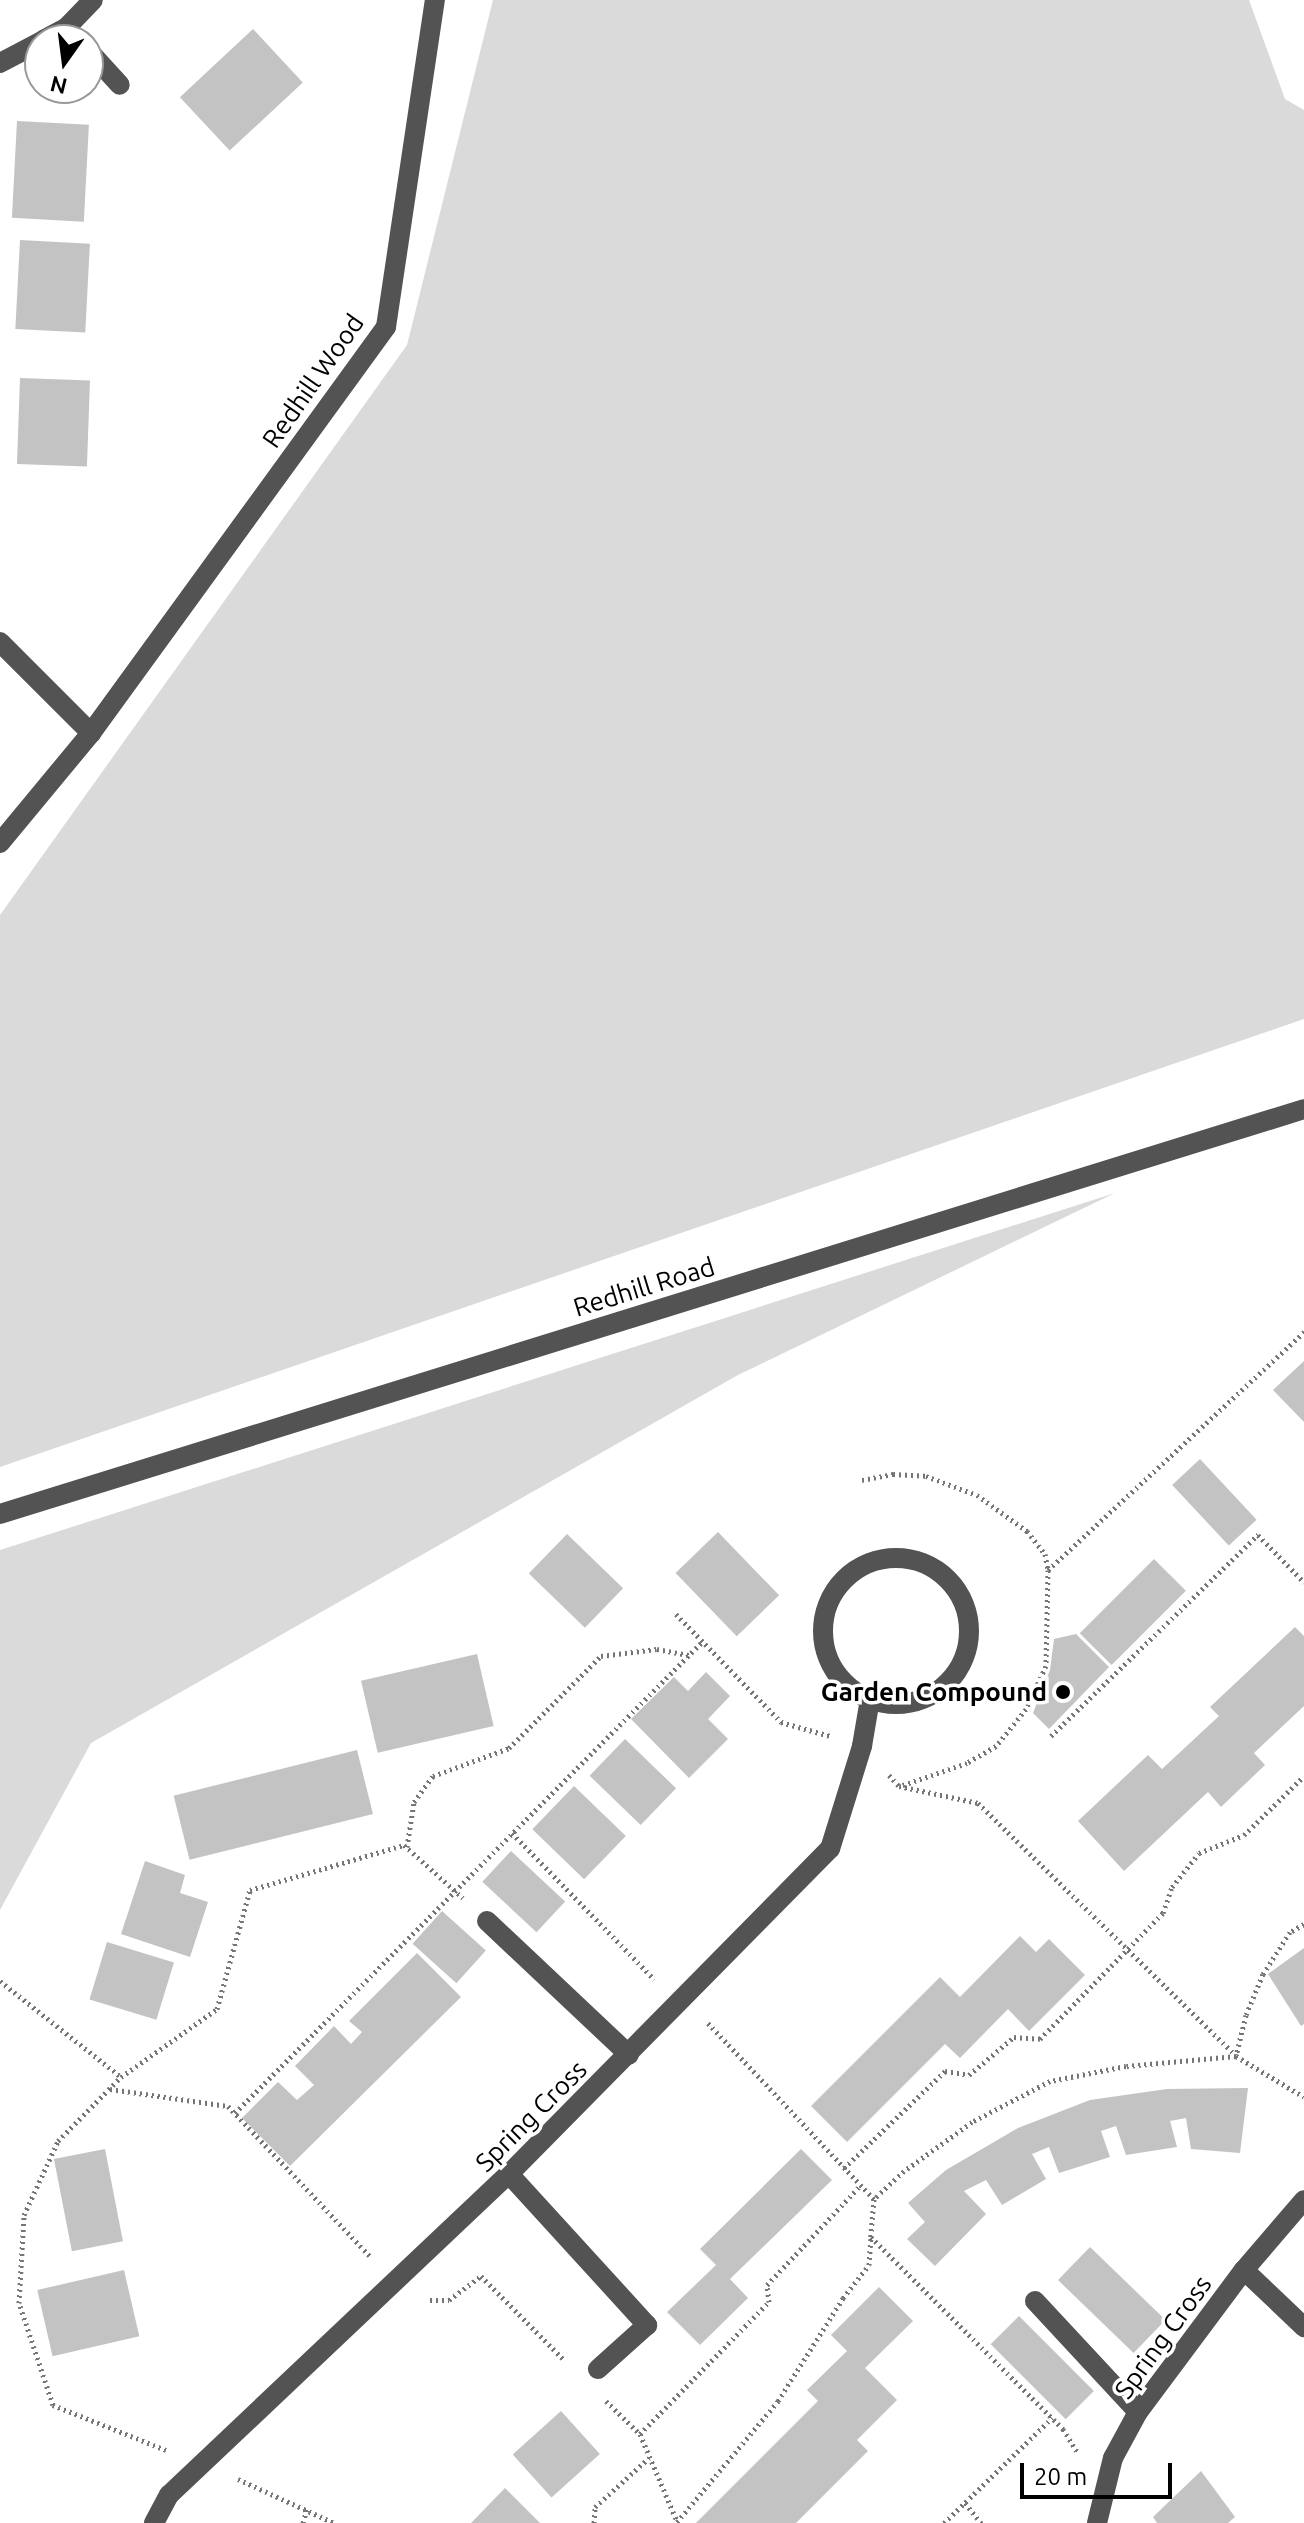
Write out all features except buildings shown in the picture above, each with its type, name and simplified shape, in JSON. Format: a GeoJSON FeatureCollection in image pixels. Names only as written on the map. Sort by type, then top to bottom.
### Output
{"type":"FeatureCollection","features":[{"type":"Feature","properties":{"kind":"street"},"geometry":{"type":"LineString","coordinates":[[79,24],[93,0]]}},
{"type":"Feature","properties":{"kind":"street","name":"Redhill Wood"},"geometry":{"type":"LineString","coordinates":[[0,843],[91,733],[386,327],[435,0]]}},
{"type":"Feature","properties":{"kind":"street"},"geometry":{"type":"LineString","coordinates":[[0,63],[24,50]]}},
{"type":"Feature","properties":{"kind":"street"},"geometry":{"type":"LineString","coordinates":[[104,68],[120,85]]}},
{"type":"Feature","properties":{"kind":"street"},"geometry":{"type":"LineString","coordinates":[[0,642],[91,733]]}},
{"type":"Feature","properties":{"kind":"street","name":"Redhill Road"},"geometry":{"type":"LineString","coordinates":[[0,1514],[1304,1109]]}},
{"type":"Feature","properties":{"kind":"street"},"geometry":{"type":"LineString","coordinates":[[883,1559],[913,1559],[937,1569],[955,1587],[969,1626],[966,1651],[959,1667],[943,1686],[922,1699],[897,1704],[870,1699],[847,1686],[832,1665],[823,1626],[829,1601],[840,1583],[860,1567],[883,1559]]}},
{"type":"Feature","properties":{"kind":"street","name":"Spring Cross"},"geometry":{"type":"LineString","coordinates":[[154,2523],[169,2495],[205,2465],[509,2174],[830,1849],[862,1746],[870,1699]]}},
{"type":"Feature","properties":{"kind":"street"},"geometry":{"type":"LineString","coordinates":[[487,1921],[629,2055]]}},
{"type":"Feature","properties":{"kind":"street"},"geometry":{"type":"LineString","coordinates":[[509,2174],[647,2325],[598,2369]]}},
{"type":"Feature","properties":{"kind":"street","name":"Spring Cross"},"geometry":{"type":"LineString","coordinates":[[1097,2523],[1113,2458],[1138,2412],[1244,2270],[1304,2200]]}},
{"type":"Feature","properties":{"kind":"street"},"geometry":{"type":"LineString","coordinates":[[1244,2270],[1304,2327]]}},
{"type":"Feature","properties":{"kind":"street"},"geometry":{"type":"LineString","coordinates":[[1035,2301],[1138,2412]]}},
{"type":"Feature","properties":{"kind":"path"},"geometry":{"type":"LineString","coordinates":[[1048,1570],[1304,1332]]}},
{"type":"Feature","properties":{"kind":"path"},"geometry":{"type":"LineString","coordinates":[[862,1480],[893,1474],[926,1476],[977,1495],[1027,1531],[1045,1554],[1048,1570],[1046,1666],[1026,1709],[996,1746],[967,1763],[899,1786]]}},
{"type":"Feature","properties":{"kind":"path"},"geometry":{"type":"LineString","coordinates":[[1051,1736],[1258,1535],[1304,1582]]}},
{"type":"Feature","properties":{"kind":"path"},"geometry":{"type":"LineString","coordinates":[[676,1614],[781,1722],[862,1746],[899,1786],[978,1803],[1236,2056],[1304,2097]]}},
{"type":"Feature","properties":{"kind":"path"},"geometry":{"type":"LineString","coordinates":[[235,2113],[703,1641]]}},
{"type":"Feature","properties":{"kind":"path"},"geometry":{"type":"LineString","coordinates":[[407,1848],[414,1802],[433,1776],[509,1748],[601,1656],[657,1649],[690,1655]]}},
{"type":"Feature","properties":{"kind":"path"},"geometry":{"type":"LineString","coordinates":[[844,2168],[945,2071],[969,2075],[1014,2037],[1040,2039],[1163,1913],[1172,1887],[1199,1853],[1244,1835],[1304,1776]]}},
{"type":"Feature","properties":{"kind":"path"},"geometry":{"type":"LineString","coordinates":[[512,1833],[682,2001],[874,2199]]}},
{"type":"Feature","properties":{"kind":"path"},"geometry":{"type":"LineString","coordinates":[[334,2523],[205,2465],[53,2405],[19,2303],[24,2215],[58,2141],[121,2077],[217,2009],[250,1890],[404,1845],[487,1921]]}},
{"type":"Feature","properties":{"kind":"path"},"geometry":{"type":"LineString","coordinates":[[1236,2056],[1246,2015],[1263,1974],[1290,1932],[1304,1924]]}},
{"type":"Feature","properties":{"kind":"path"},"geometry":{"type":"LineString","coordinates":[[0,1981],[121,2077]]}},
{"type":"Feature","properties":{"kind":"path"},"geometry":{"type":"LineString","coordinates":[[597,2392],[640,2434],[677,2522],[778,2401],[869,2265],[874,2199],[904,2171],[972,2122],[1050,2081],[1126,2066],[1236,2056]]}},
{"type":"Feature","properties":{"kind":"path"},"geometry":{"type":"LineString","coordinates":[[109,2089],[228,2106],[396,2284],[416,2300],[449,2300],[481,2276],[576,2371]]}},
{"type":"Feature","properties":{"kind":"path"},"geometry":{"type":"LineString","coordinates":[[640,2434],[769,2302],[767,2285],[861,2185]]}},
{"type":"Feature","properties":{"kind":"path"},"geometry":{"type":"LineString","coordinates":[[871,2237],[1063,2429],[1103,2492]]}},
{"type":"Feature","properties":{"kind":"path"},"geometry":{"type":"LineString","coordinates":[[944,2523],[1052,2418]]}},
{"type":"Feature","properties":{"kind":"path"},"geometry":{"type":"LineString","coordinates":[[594,2523],[595,2507],[649,2458]]}},
{"type":"Feature","properties":{"kind":"path"},"geometry":{"type":"LineString","coordinates":[[965,2503],[981,2523]]}},
{"type":"Feature","properties":{"kind":"path"},"geometry":{"type":"LineString","coordinates":[[303,2523],[307,2509]]}},
{"type":"Feature","properties":{"kind":"shaded area"},"geometry":{"type":"Polygon","coordinates":[[[493,0],[1249,0],[1285,99],[1304,110],[1304,1019],[0,1467],[0,915],[407,345],[493,0]]]}},
{"type":"Feature","properties":{"kind":"shaded area"},"geometry":{"type":"Polygon","coordinates":[[[1115,1193],[738,1375],[91,1743],[0,1910],[0,1550],[1115,1193]]]}},
{"type":"Feature","properties":{"kind":"place","name":"Garden Compound"},"geometry":{"type":"Point","coordinates":[1063,1692]}}]}
